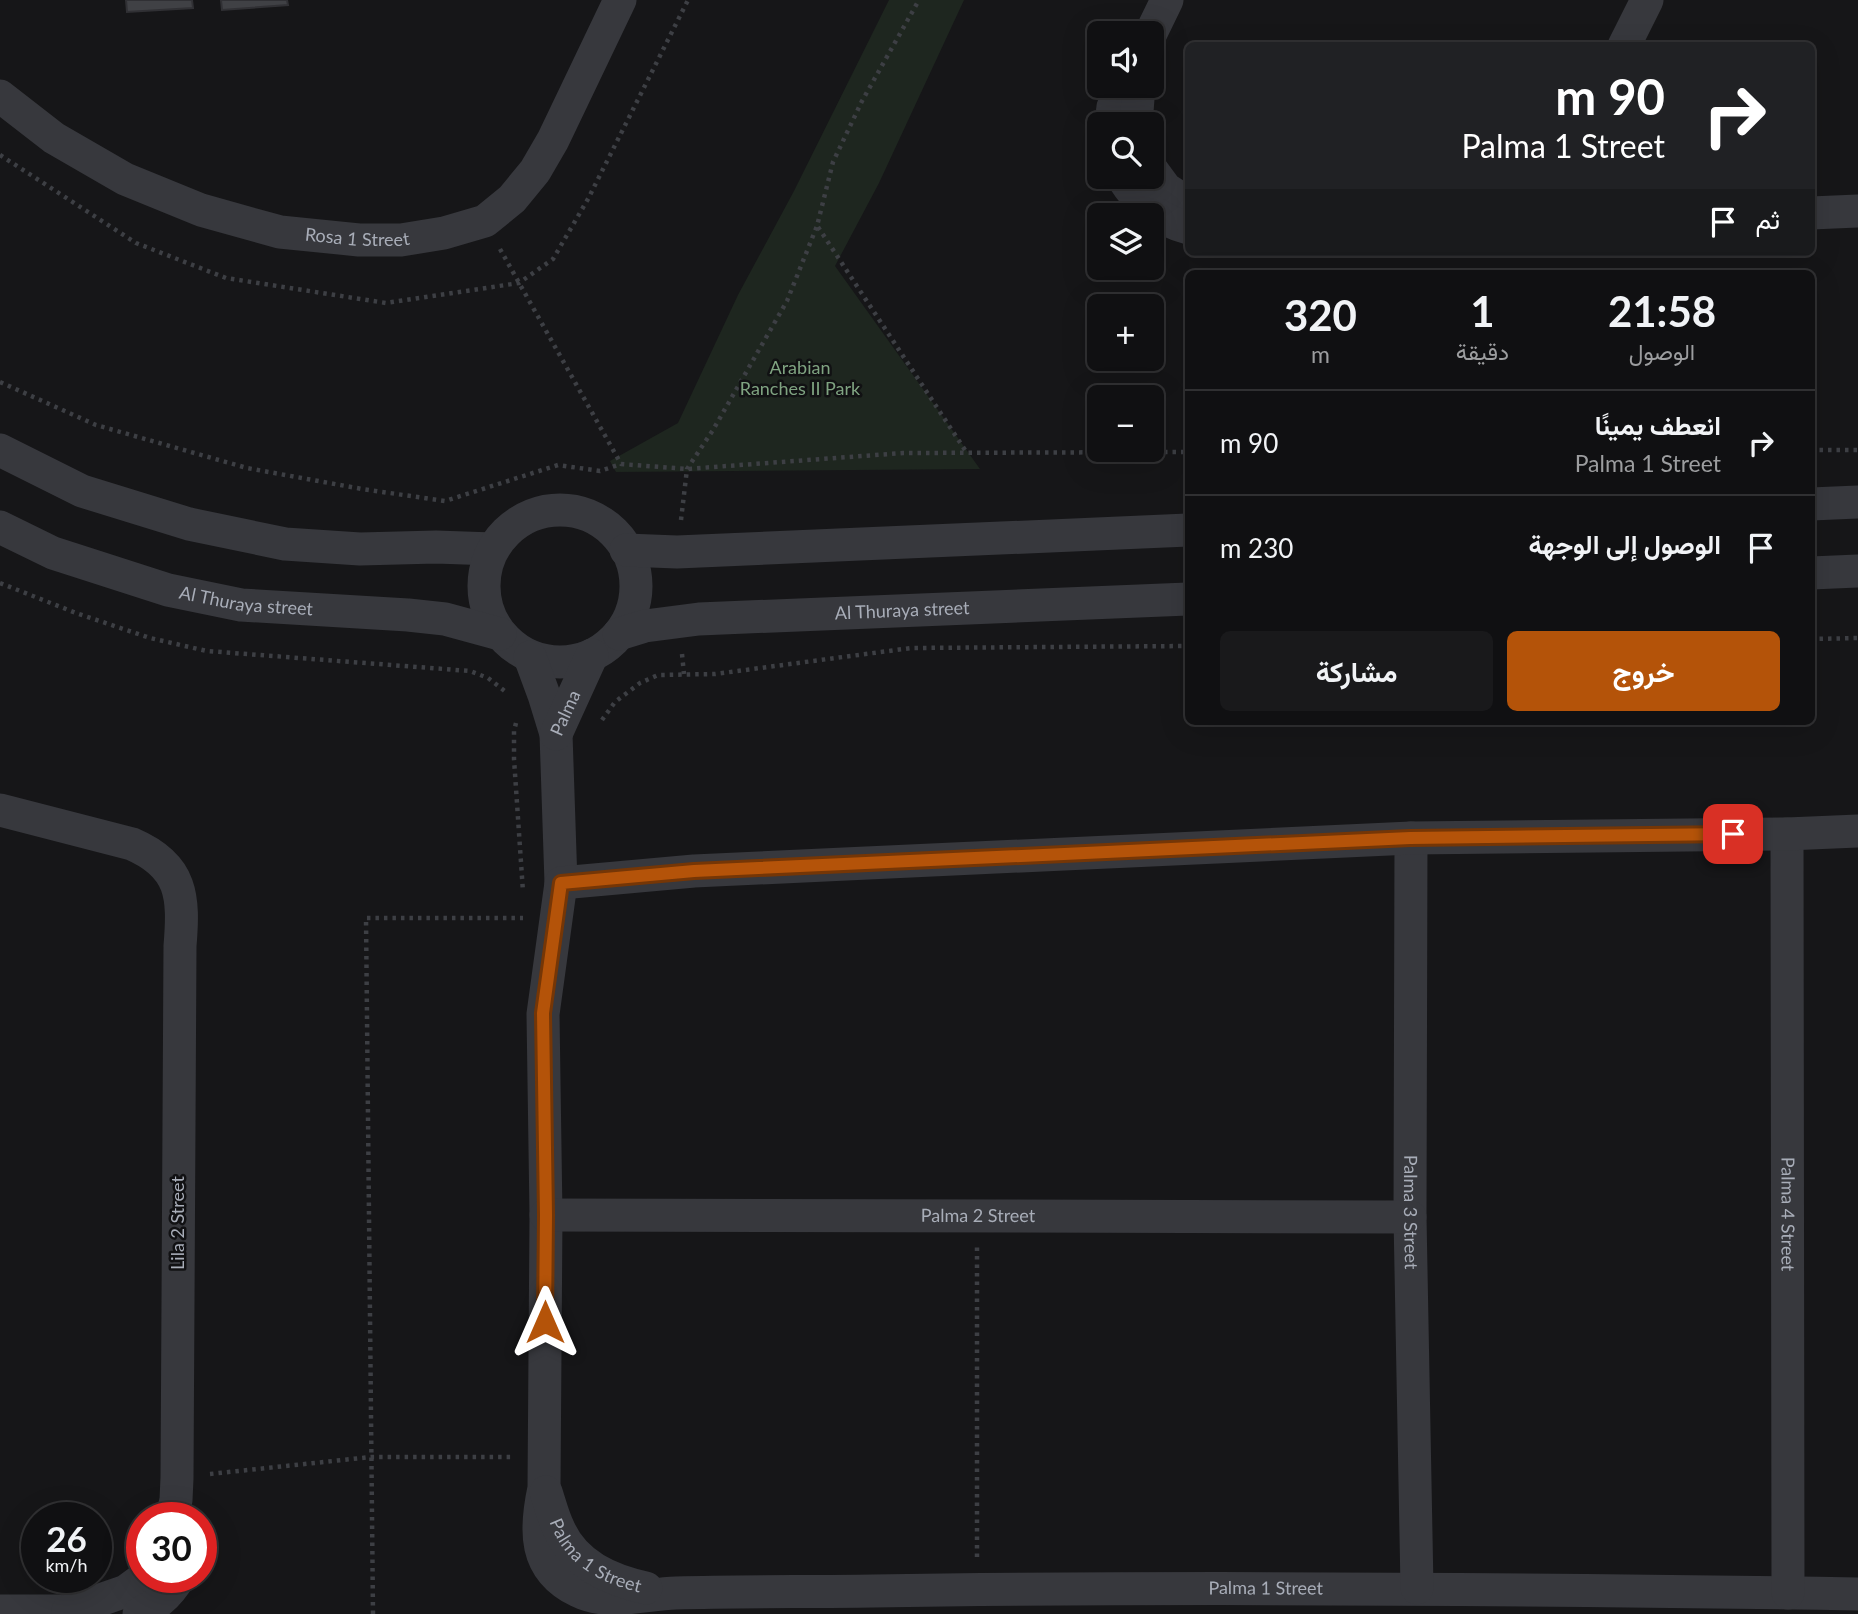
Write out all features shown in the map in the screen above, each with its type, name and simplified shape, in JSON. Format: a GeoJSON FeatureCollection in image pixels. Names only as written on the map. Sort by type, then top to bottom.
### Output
{"type":"FeatureCollection","features":[{"type":"Feature","properties":{"kind":"street","name":"Rosa 1 Street"},"geometry":{"type":"LineString","coordinates":[[0,96],[54,138],[125,179],[201,210],[280,232],[359,240],[401,240],[444,233],[485,221],[512,199],[535,171],[553,140],[620,0]]}},
{"type":"Feature","properties":{"kind":"street"},"geometry":{"type":"LineString","coordinates":[[1157,21],[1167,0]]}},
{"type":"Feature","properties":{"kind":"street"},"geometry":{"type":"LineString","coordinates":[[1626,42],[1647,0]]}},
{"type":"Feature","properties":{"kind":"street"},"geometry":{"type":"LineString","coordinates":[[1164,186],[1185,201]]}},
{"type":"Feature","properties":{"kind":"street"},"geometry":{"type":"LineString","coordinates":[[1129,189],[1157,216],[1185,227]]}},
{"type":"Feature","properties":{"kind":"street"},"geometry":{"type":"LineString","coordinates":[[1815,213],[1858,211]]}},
{"type":"Feature","properties":{"kind":"street"},"geometry":{"type":"LineString","coordinates":[[0,450],[82,491],[189,524],[285,544],[360,549],[493,549]]}},
{"type":"Feature","properties":{"kind":"street"},"geometry":{"type":"LineString","coordinates":[[1815,504],[1858,502]]}},
{"type":"Feature","properties":{"kind":"street"},"geometry":{"type":"LineString","coordinates":[[559,510],[586,515],[610,529],[626,550],[635,570],[636,593],[631,615],[620,634],[592,655],[572,662],[551,662],[530,657],[500,634],[489,615],[484,593],[485,570],[493,549],[510,528],[533,515],[559,510]]}},
{"type":"Feature","properties":{"kind":"street","name":"Al Thuraya street"},"geometry":{"type":"LineString","coordinates":[[0,527],[53,553],[168,590],[241,605],[445,619],[500,634]]}},
{"type":"Feature","properties":{"kind":"street"},"geometry":{"type":"LineString","coordinates":[[626,550],[677,552],[1185,530]]}},
{"type":"Feature","properties":{"kind":"street"},"geometry":{"type":"LineString","coordinates":[[1815,573],[1858,571]]}},
{"type":"Feature","properties":{"kind":"street","name":"Al Thuraya street"},"geometry":{"type":"LineString","coordinates":[[620,634],[645,626],[699,619],[1185,599]]}},
{"type":"Feature","properties":{"kind":"street","name":"Palma"},"geometry":{"type":"LineString","coordinates":[[556,734],[592,655]]}},
{"type":"Feature","properties":{"kind":"street","name":"Palma"},"geometry":{"type":"LineString","coordinates":[[530,657],[556,734]]}},
{"type":"Feature","properties":{"kind":"street","name":"Palma 1 Street"},"geometry":{"type":"LineString","coordinates":[[556,734],[561,883],[543,1013],[546,1215],[544,1472],[559,1529],[583,1562],[620,1581],[673,1593],[1417,1588],[1858,1594]]}},
{"type":"Feature","properties":{"kind":"street","name":"Lila 2 Street"},"geometry":{"type":"LineString","coordinates":[[0,810],[132,844],[148,851],[162,862],[179,891],[183,908],[180,946],[176,1502]]}},
{"type":"Feature","properties":{"kind":"street"},"geometry":{"type":"LineString","coordinates":[[561,883],[694,871],[1410,838],[1858,831]]}},
{"type":"Feature","properties":{"kind":"street","name":"Palma 4 Street"},"geometry":{"type":"LineString","coordinates":[[1787,834],[1788,1593]]}},
{"type":"Feature","properties":{"kind":"street","name":"Palma 3 Street"},"geometry":{"type":"LineString","coordinates":[[1410,838],[1410,1217],[1417,1588]]}},
{"type":"Feature","properties":{"kind":"street","name":"Palma 2 Street"},"geometry":{"type":"LineString","coordinates":[[546,1215],[1410,1217]]}},
{"type":"Feature","properties":{"kind":"street"},"geometry":{"type":"LineString","coordinates":[[0,1611],[75,1613],[126,1591]]}},
{"type":"Feature","properties":{"kind":"street"},"geometry":{"type":"LineString","coordinates":[[139,1614],[159,1603],[168,1593]]}},
{"type":"Feature","properties":{"kind":"path"},"geometry":{"type":"LineString","coordinates":[[677,552],[687,469],[713,430],[787,301],[817,226],[833,162],[862,102],[919,0]]}},
{"type":"Feature","properties":{"kind":"path"},"geometry":{"type":"LineString","coordinates":[[485,221],[621,464]]}},
{"type":"Feature","properties":{"kind":"path"},"geometry":{"type":"LineString","coordinates":[[817,226],[967,453]]}},
{"type":"Feature","properties":{"kind":"path"},"geometry":{"type":"LineString","coordinates":[[0,382],[96,425],[247,468],[445,501],[558,466],[600,471],[621,464],[687,469],[902,453],[1185,452]]}},
{"type":"Feature","properties":{"kind":"path"},"geometry":{"type":"LineString","coordinates":[[1815,450],[1858,450]]}},
{"type":"Feature","properties":{"kind":"path"},"geometry":{"type":"LineString","coordinates":[[678,621],[684,674]]}},
{"type":"Feature","properties":{"kind":"path"},"geometry":{"type":"LineString","coordinates":[[1815,639],[1858,638]]}},
{"type":"Feature","properties":{"kind":"path"},"geometry":{"type":"LineString","coordinates":[[517,718],[514,759],[524,904]]}},
{"type":"Feature","properties":{"kind":"path"},"geometry":{"type":"LineString","coordinates":[[373,1614],[366,918],[525,918]]}},
{"type":"Feature","properties":{"kind":"path"},"geometry":{"type":"LineString","coordinates":[[976,1216],[976,1589]]}},
{"type":"Feature","properties":{"kind":"path"},"geometry":{"type":"LineString","coordinates":[[180,1502],[371,1457],[544,1472]]}},
{"type":"Feature","properties":{"kind":"green space","name":"Arabian Ranches II Park"},"geometry":{"type":"Polygon","coordinates":[[[889,0],[964,0],[879,183],[835,266],[980,469],[616,472],[610,461],[678,423],[738,295],[794,191],[889,0]]]}},
{"type":"Feature","properties":{"kind":"building"},"geometry":{"type":"Polygon","coordinates":[[[126,0],[192,0],[193,8],[127,12],[126,0]]]}},
{"type":"Feature","properties":{"kind":"building"},"geometry":{"type":"Polygon","coordinates":[[[221,0],[287,0],[288,5],[222,10],[221,0]]]}},
{"type":"Feature","properties":{"kind":"route"},"geometry":{"type":"LineString","coordinates":[[545,1322],[543,1013],[561,883],[694,871],[1410,838],[1733,834]]}}]}
